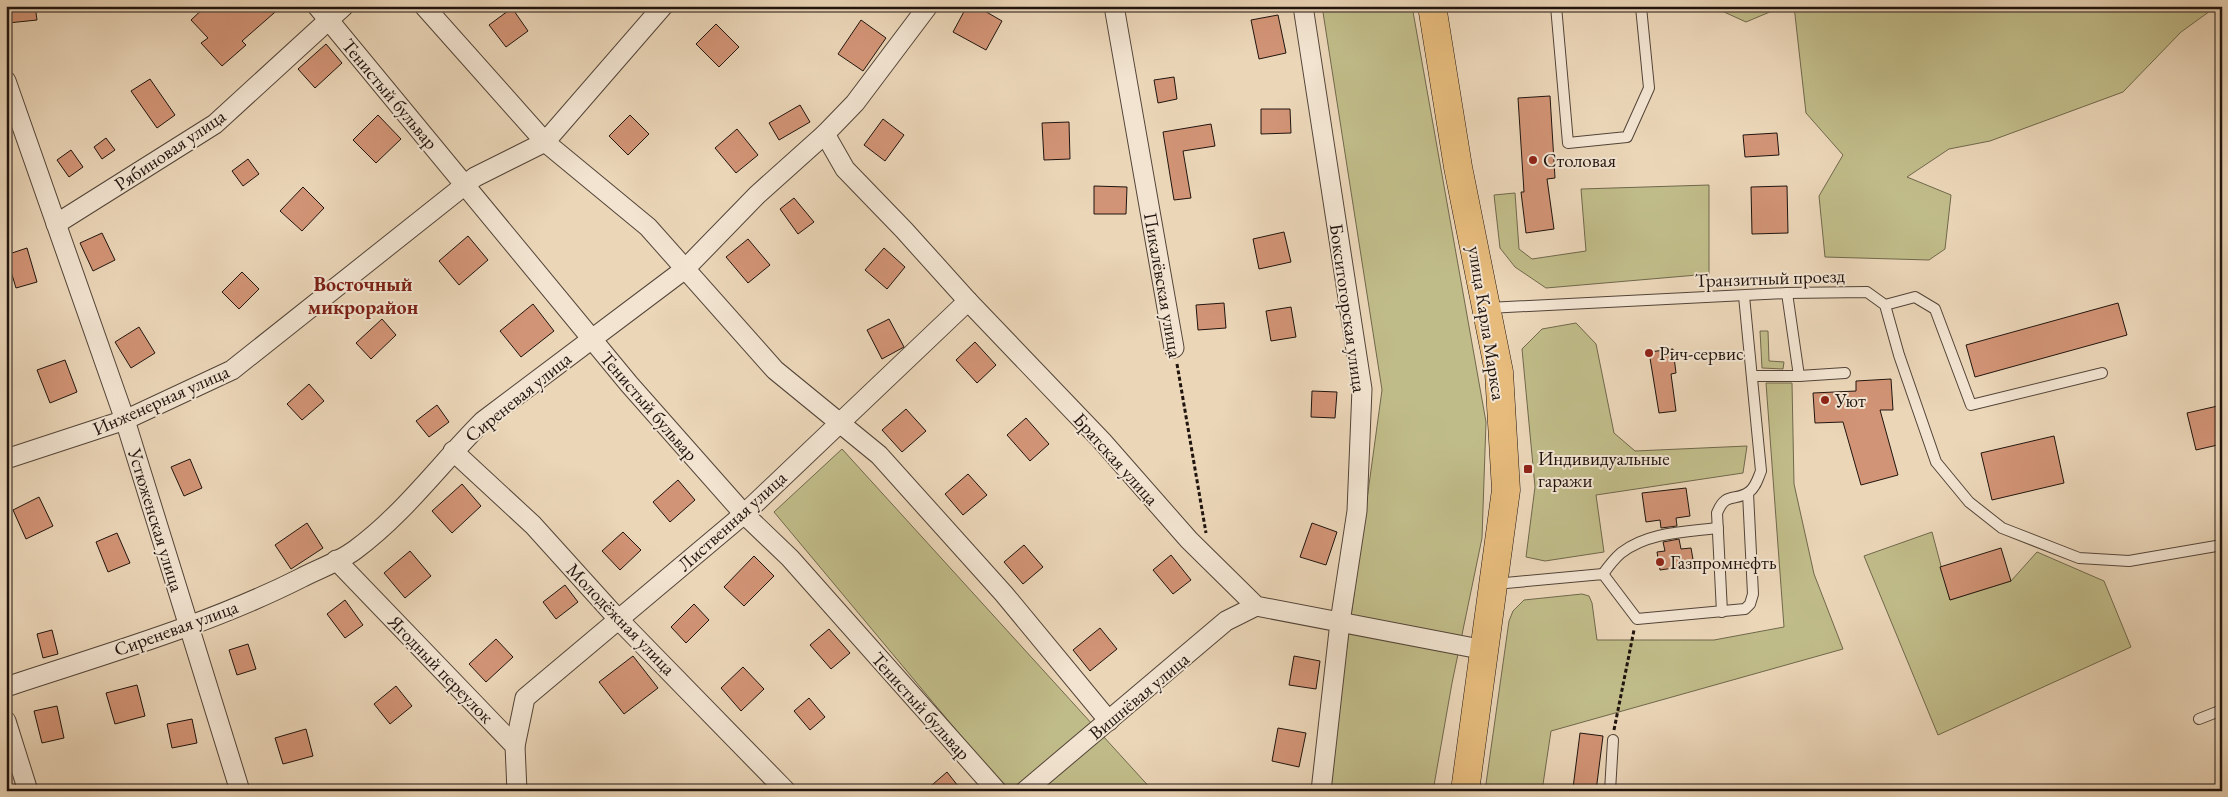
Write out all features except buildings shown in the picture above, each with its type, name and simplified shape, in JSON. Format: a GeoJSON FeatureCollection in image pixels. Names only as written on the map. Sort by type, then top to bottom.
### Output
{"type":"FeatureCollection","features":[{"type":"Feature","properties":{"kind":"main road","name":"улица Карла Маркса"},"geometry":{"type":"LineString","coordinates":[[1432,6],[1458,167],[1498,372],[1506,490],[1465,791]]}},
{"type":"Feature","properties":{"kind":"street","name":"Рябиновая улица"},"geometry":{"type":"LineString","coordinates":[[56,224],[215,124],[323,13],[344,6]]}},
{"type":"Feature","properties":{"kind":"street"},"geometry":{"type":"LineString","coordinates":[[424,6],[545,142],[648,227],[774,370],[879,455],[1004,594],[1109,721]]}},
{"type":"Feature","properties":{"kind":"street","name":"Инженерная улица"},"geometry":{"type":"LineString","coordinates":[[6,459],[125,420],[232,370],[475,177],[545,142],[663,6]]}},
{"type":"Feature","properties":{"kind":"street","name":"Сиреневая улица"},"geometry":{"type":"LineString","coordinates":[[6,688],[189,625],[268,595],[354,551],[400,512],[453,451],[483,421],[685,269],[757,195],[826,134],[855,103],[928,6]]}},
{"type":"Feature","properties":{"kind":"street","name":"Пикалёвская улица"},"geometry":{"type":"LineString","coordinates":[[1114,6],[1174,348]]}},
{"type":"Feature","properties":{"kind":"street","name":"Бокситогорская улица"},"geometry":{"type":"LineString","coordinates":[[1303,6],[1362,389],[1357,511],[1340,622],[1321,791]]}},
{"type":"Feature","properties":{"kind":"street","name":"Тенистый бульвар"},"geometry":{"type":"LineString","coordinates":[[323,13],[466,184],[629,384],[744,514],[790,558],[997,791]]}},
{"type":"Feature","properties":{"kind":"street","name":"Устюженская улица"},"geometry":{"type":"LineString","coordinates":[[6,81],[125,420],[240,791]]}},
{"type":"Feature","properties":{"kind":"street","name":"Братская улица"},"geometry":{"type":"LineString","coordinates":[[826,134],[845,169],[1102,441],[1189,540],[1256,606]]}},
{"type":"Feature","properties":{"kind":"street","name":"Лиственная улица"},"geometry":{"type":"LineString","coordinates":[[515,746],[525,698],[744,514],[968,301]]}},
{"type":"Feature","properties":{"kind":"street","name":"Молодёжная улица"},"geometry":{"type":"LineString","coordinates":[[453,451],[533,525],[618,619],[786,791]]}},
{"type":"Feature","properties":{"kind":"street","name":"Ягодный переулок"},"geometry":{"type":"LineString","coordinates":[[336,560],[515,746]]}},
{"type":"Feature","properties":{"kind":"street"},"geometry":{"type":"LineString","coordinates":[[1256,606],[1485,650]]}},
{"type":"Feature","properties":{"kind":"street","name":"Вишнёвая улица"},"geometry":{"type":"LineString","coordinates":[[1025,791],[1226,621],[1256,606]]}},
{"type":"Feature","properties":{"kind":"street"},"geometry":{"type":"LineString","coordinates":[[6,721],[28,791]]}},
{"type":"Feature","properties":{"kind":"street"},"geometry":{"type":"LineString","coordinates":[[515,746],[517,791]]}},
{"type":"Feature","properties":{"kind":"lane"},"geometry":{"type":"LineString","coordinates":[[1556,6],[1568,143],[1627,137],[1649,88],[1641,7]]}},
{"type":"Feature","properties":{"kind":"lane","name":"Транзитный проезд"},"geometry":{"type":"LineString","coordinates":[[1487,308],[1787,293],[1867,292],[1885,305]]}},
{"type":"Feature","properties":{"kind":"lane"},"geometry":{"type":"LineString","coordinates":[[1787,293],[1799,376]]}},
{"type":"Feature","properties":{"kind":"lane"},"geometry":{"type":"LineString","coordinates":[[1722,612],[1718,513],[1721,504],[1728,498],[1748,493],[1756,483],[1761,471],[1744,296]]}},
{"type":"Feature","properties":{"kind":"lane"},"geometry":{"type":"LineString","coordinates":[[2102,373],[1971,404],[1935,308],[1915,297],[1885,305],[1899,354],[1936,462],[1969,502],[2002,528],[2079,558],[2129,560],[2222,545]]}},
{"type":"Feature","properties":{"kind":"lane"},"geometry":{"type":"LineString","coordinates":[[1753,376],[1845,373]]}},
{"type":"Feature","properties":{"kind":"lane"},"geometry":{"type":"LineString","coordinates":[[1603,574],[1636,619],[1745,609],[1750,604],[1753,594],[1748,493]]}},
{"type":"Feature","properties":{"kind":"lane"},"geometry":{"type":"LineString","coordinates":[[1494,584],[1603,574],[1619,554],[1635,543],[1648,538],[1718,528]]}},
{"type":"Feature","properties":{"kind":"lane"},"geometry":{"type":"LineString","coordinates":[[2199,719],[2222,710]]}},
{"type":"Feature","properties":{"kind":"lane"},"geometry":{"type":"LineString","coordinates":[[1610,791],[1613,740]]}},
{"type":"Feature","properties":{"kind":"path","name":"Пикалёвская улица"},"geometry":{"type":"LineString","coordinates":[[1174,348],[1212,563]]}},
{"type":"Feature","properties":{"kind":"path"},"geometry":{"type":"LineString","coordinates":[[1613,740],[1636,619]]}},
{"type":"Feature","properties":{"kind":"shaded area"},"geometry":{"type":"Polygon","coordinates":[[[1322,6],[1412,6],[1486,422],[1482,538],[1452,683],[1433,791],[1327,791],[1382,390],[1322,6]]]}},
{"type":"Feature","properties":{"kind":"shaded area"},"geometry":{"type":"Polygon","coordinates":[[[1711,6],[1784,6],[1746,22],[1711,6]]]}},
{"type":"Feature","properties":{"kind":"shaded area"},"geometry":{"type":"Polygon","coordinates":[[[1794,6],[2217,6],[2181,32],[2123,92],[1990,141],[1949,149],[1907,177],[1951,195],[1945,249],[1929,260],[1825,257],[1819,196],[1843,155],[1806,113],[1794,6]]]}},
{"type":"Feature","properties":{"kind":"shaded area"},"geometry":{"type":"Polygon","coordinates":[[[1709,185],[1709,274],[1546,288],[1515,267],[1500,248],[1494,195],[1515,193],[1519,249],[1532,259],[1586,251],[1581,189],[1709,185]]]}},
{"type":"Feature","properties":{"kind":"shaded area"},"geometry":{"type":"Polygon","coordinates":[[[1576,323],[1596,344],[1614,433],[1635,451],[1747,446],[1743,473],[1596,495],[1604,552],[1545,561],[1526,557],[1535,487],[1522,349],[1542,329],[1576,323]]]}},
{"type":"Feature","properties":{"kind":"shaded area"},"geometry":{"type":"Polygon","coordinates":[[[1760,331],[1768,331],[1769,361],[1784,362],[1783,369],[1762,368],[1760,331]]]}},
{"type":"Feature","properties":{"kind":"shaded area"},"geometry":{"type":"Polygon","coordinates":[[[1766,383],[1792,383],[1794,484],[1814,574],[1843,649],[1551,731],[1542,791],[1485,791],[1509,621],[1513,611],[1524,600],[1582,594],[1589,596],[1592,603],[1597,640],[1714,640],[1784,627],[1766,383]]]}},
{"type":"Feature","properties":{"kind":"shaded area"},"geometry":{"type":"Polygon","coordinates":[[[842,449],[1153,791],[1007,791],[774,512],[842,449]]]}},
{"type":"Feature","properties":{"kind":"shaded area"},"geometry":{"type":"Polygon","coordinates":[[[1932,532],[1950,600],[2011,581],[2037,552],[2104,581],[2131,647],[1938,735],[1864,556],[1932,532]]]}},
{"type":"Feature","properties":{"kind":"place","name":"Столовая"},"geometry":{"type":"Point","coordinates":[1533,160]}},
{"type":"Feature","properties":{"kind":"place","name":"Рич-сервис"},"geometry":{"type":"Point","coordinates":[1649,353]}},
{"type":"Feature","properties":{"kind":"place","name":"Уют"},"geometry":{"type":"Point","coordinates":[1825,400]}},
{"type":"Feature","properties":{"kind":"place","name":"Индивидуальные гаражи"},"geometry":{"type":"Point","coordinates":[1528,469]}},
{"type":"Feature","properties":{"kind":"place","name":"Газпромнефть"},"geometry":{"type":"Point","coordinates":[1660,562]}},
{"type":"Feature","properties":{"kind":"district","name":"Восточный микрорайон"},"geometry":{"type":"Point","coordinates":[363,296]}}]}
